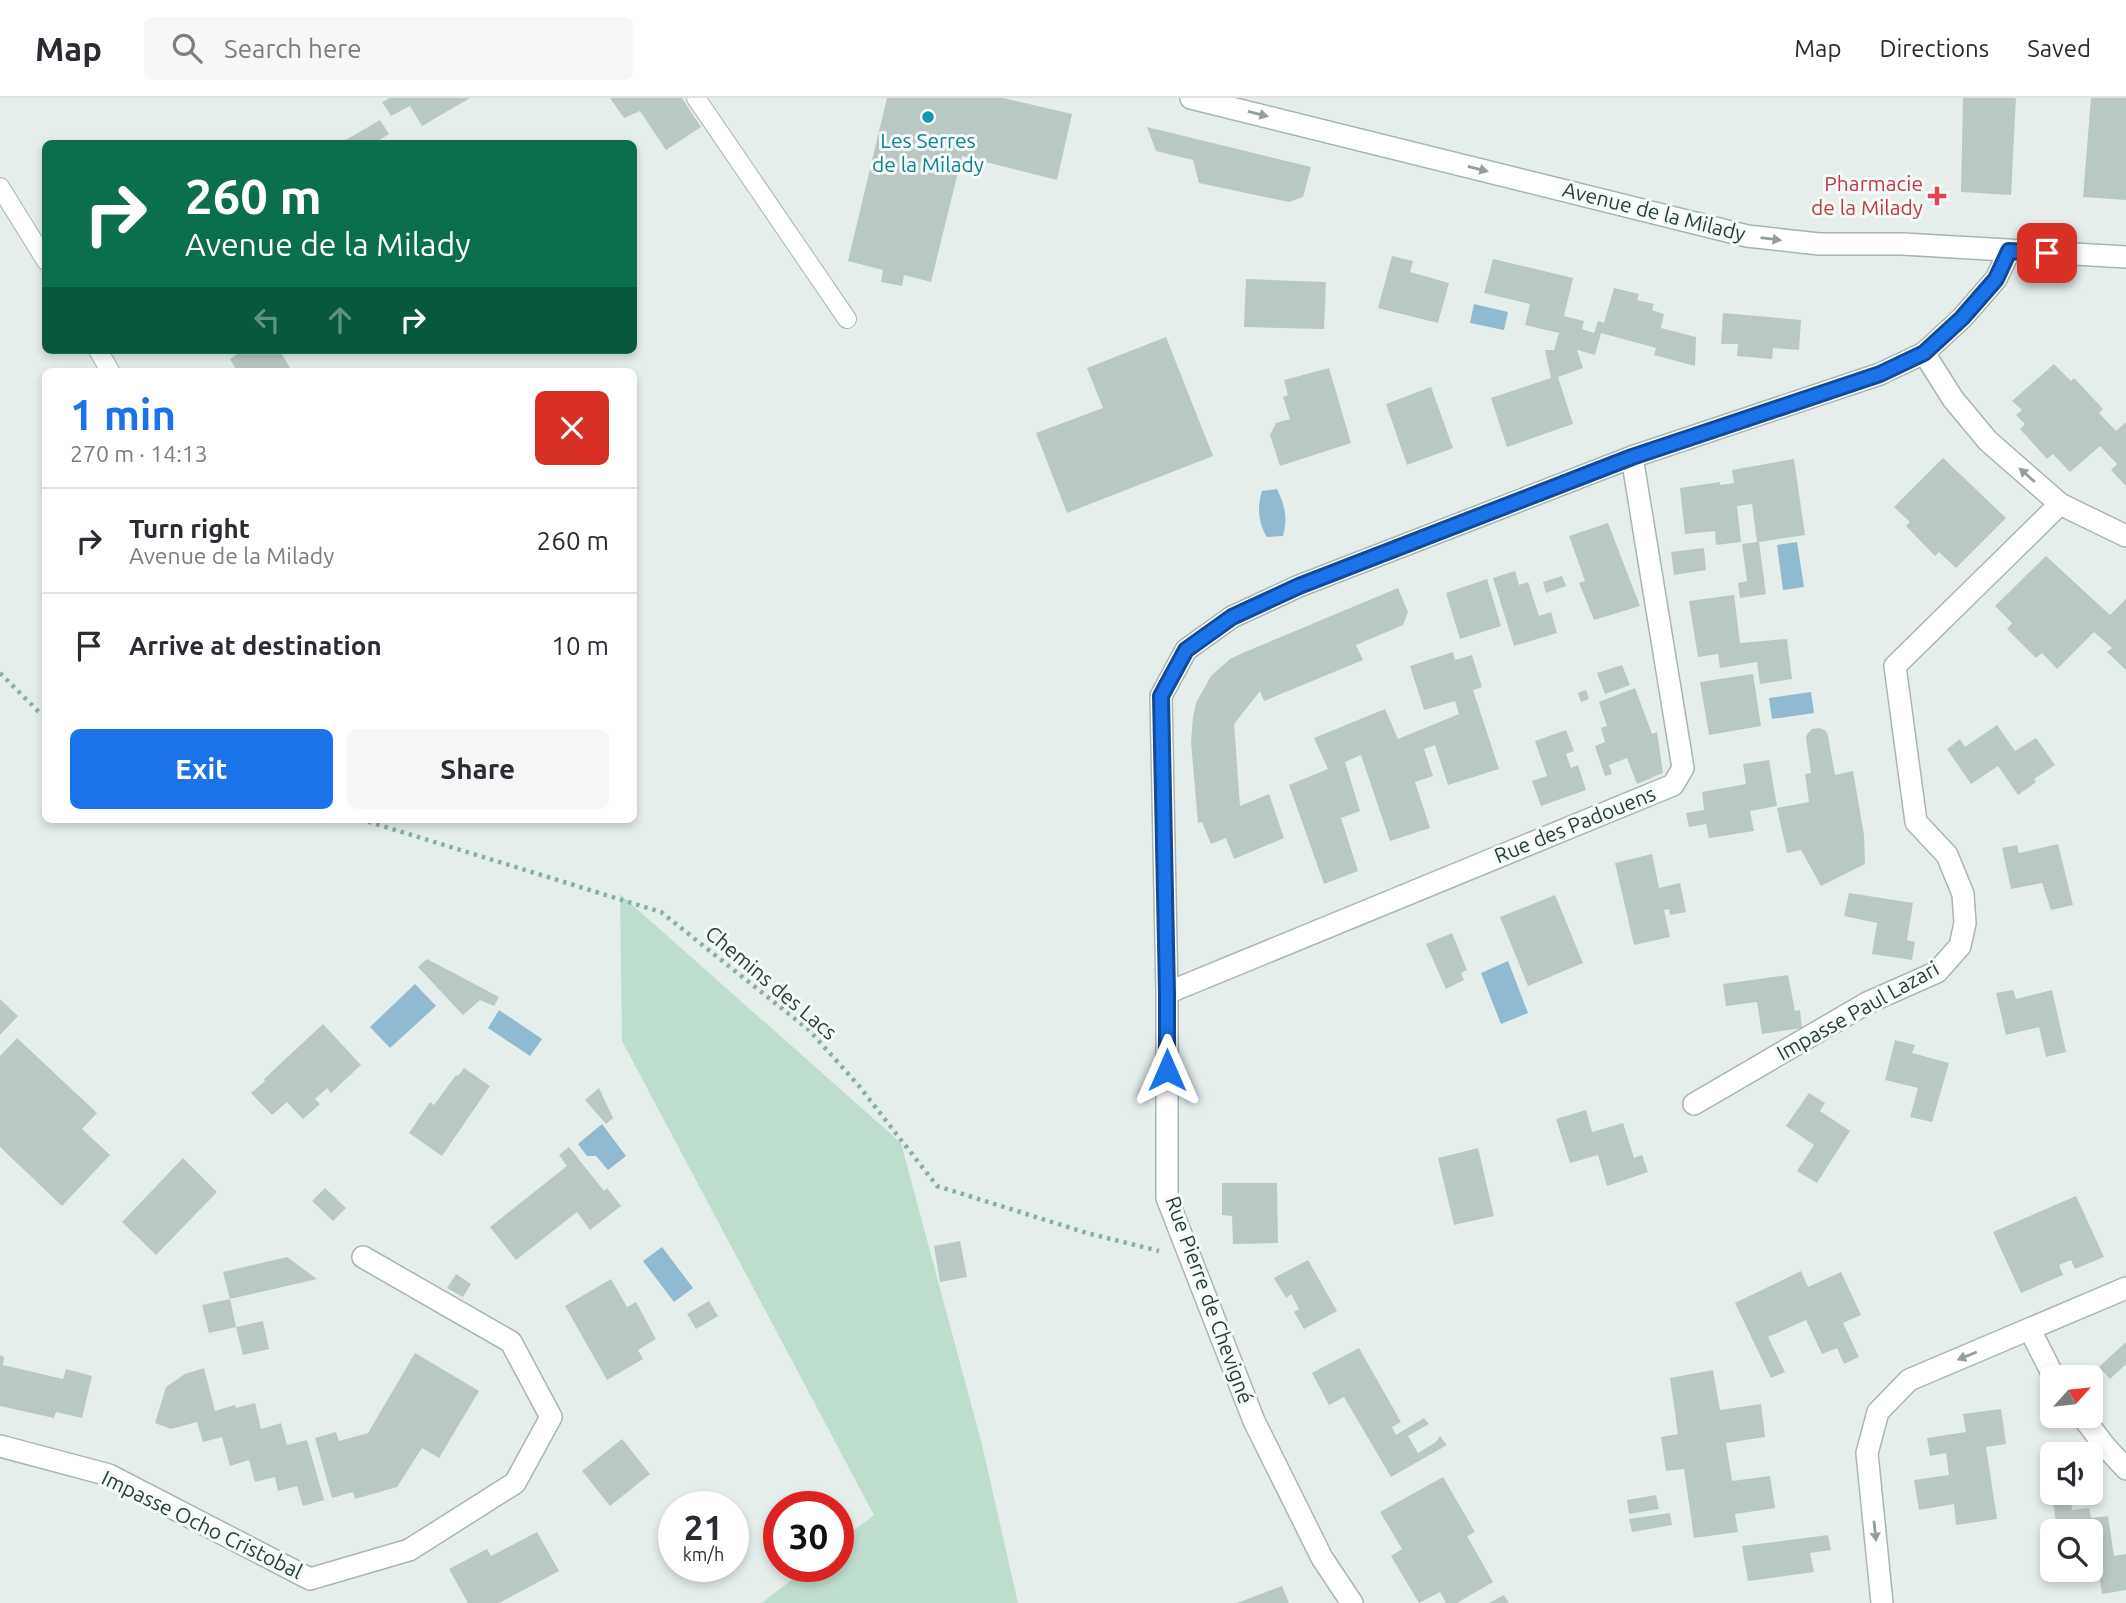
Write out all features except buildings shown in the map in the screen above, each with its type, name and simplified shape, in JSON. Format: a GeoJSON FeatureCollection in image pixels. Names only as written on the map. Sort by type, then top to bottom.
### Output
{"type":"FeatureCollection","features":[{"type":"Feature","properties":{"kind":"street","name":"Avenue de la Milady"},"geometry":{"type":"LineString","coordinates":[[1191,98],[1747,236],[1819,244],[1903,244],[2126,257]]}},
{"type":"Feature","properties":{"kind":"street","name":"Rue Pierre de Chevigné"},"geometry":{"type":"LineString","coordinates":[[1352,1603],[1322,1558],[1254,1422],[1167,1198],[1167,993],[1161,696],[1186,650],[1232,617],[1299,586],[1632,457],[1880,374],[1924,353],[1962,318],[1996,279],[2009,251]]}},
{"type":"Feature","properties":{"kind":"street"},"geometry":{"type":"LineString","coordinates":[[1924,353],[1953,399],[1988,441],[2060,504],[2126,536]]}},
{"type":"Feature","properties":{"kind":"street","name":"Rue des Padouens"},"geometry":{"type":"LineString","coordinates":[[1167,993],[1673,785],[1683,768],[1632,457]]}},
{"type":"Feature","properties":{"kind":"street","name":"Impasse Paul Lazari"},"geometry":{"type":"LineString","coordinates":[[1694,1104],[1867,1003],[1937,972],[1960,946],[1965,923],[1963,894],[1947,855],[1916,822],[1895,666],[2060,504]]}},
{"type":"Feature","properties":{"kind":"street","name":"Impasse Ocho Cristobal"},"geometry":{"type":"LineString","coordinates":[[0,1446],[109,1475],[310,1578],[409,1550],[515,1483],[551,1417],[511,1342],[363,1257]]}},
{"type":"Feature","properties":{"kind":"street"},"geometry":{"type":"LineString","coordinates":[[1882,1603],[1867,1453],[1878,1412],[1909,1380],[2126,1288]]}},
{"type":"Feature","properties":{"kind":"street"},"geometry":{"type":"LineString","coordinates":[[2030,1330],[2048,1365]]}},
{"type":"Feature","properties":{"kind":"street"},"geometry":{"type":"LineString","coordinates":[[2091,1428],[2126,1469]]}},
{"type":"Feature","properties":{"kind":"lane"},"geometry":{"type":"LineString","coordinates":[[696,98],[847,319]]}},
{"type":"Feature","properties":{"kind":"lane"},"geometry":{"type":"LineString","coordinates":[[0,187],[42,255]]}},
{"type":"Feature","properties":{"kind":"path"},"geometry":{"type":"LineString","coordinates":[[0,673],[42,714]]}},
{"type":"Feature","properties":{"kind":"path","name":"Chemins des Lacs"},"geometry":{"type":"LineString","coordinates":[[373,823],[661,912],[809,1030],[859,1086],[936,1186],[1087,1233],[1193,1260]]}},
{"type":"Feature","properties":{"kind":"green space"},"geometry":{"type":"Polygon","coordinates":[[[620,894],[901,1143],[982,1445],[1018,1603],[762,1603],[789,1582],[854,1582],[854,1531],[874,1515],[622,1041],[620,894]]]}},
{"type":"Feature","properties":{"kind":"water"},"geometry":{"type":"Polygon","coordinates":[[[1474,304],[1508,312],[1504,330],[1470,323],[1474,304]]]}},
{"type":"Feature","properties":{"kind":"water"},"geometry":{"type":"Polygon","coordinates":[[[1277,489],[1285,512],[1285,529],[1283,536],[1267,537],[1260,520],[1260,497],[1262,491],[1277,489]]]}},
{"type":"Feature","properties":{"kind":"water"},"geometry":{"type":"Polygon","coordinates":[[[1797,542],[1804,587],[1783,590],[1777,545],[1797,542]]]}},
{"type":"Feature","properties":{"kind":"water"},"geometry":{"type":"Polygon","coordinates":[[[1811,692],[1814,713],[1772,719],[1769,698],[1811,692]]]}},
{"type":"Feature","properties":{"kind":"water"},"geometry":{"type":"Polygon","coordinates":[[[1508,961],[1528,1013],[1501,1024],[1481,973],[1508,961]]]}},
{"type":"Feature","properties":{"kind":"water"},"geometry":{"type":"Polygon","coordinates":[[[415,984],[436,1006],[390,1048],[370,1027],[415,984]]]}},
{"type":"Feature","properties":{"kind":"water"},"geometry":{"type":"Polygon","coordinates":[[[499,1010],[542,1039],[530,1056],[488,1028],[499,1010]]]}},
{"type":"Feature","properties":{"kind":"water"},"geometry":{"type":"Polygon","coordinates":[[[602,1124],[626,1156],[608,1170],[596,1156],[587,1156],[578,1144],[602,1124]]]}},
{"type":"Feature","properties":{"kind":"water"},"geometry":{"type":"Polygon","coordinates":[[[662,1247],[693,1288],[674,1302],[643,1261],[662,1247]]]}},
{"type":"Feature","properties":{"kind":"place","name":"Les Serres de la Milady"},"geometry":{"type":"Point","coordinates":[928,117]}},
{"type":"Feature","properties":{"kind":"place","name":"Pharmacie de la Milady"},"geometry":{"type":"Point","coordinates":[1937,196]}},
{"type":"Feature","properties":{"kind":"route"},"geometry":{"type":"LineString","coordinates":[[1167,1070],[1161,696],[1186,650],[1232,617],[1299,586],[1632,457],[1880,374],[1924,353],[1962,318],[1996,279],[2009,251],[2047,253]]}}]}
